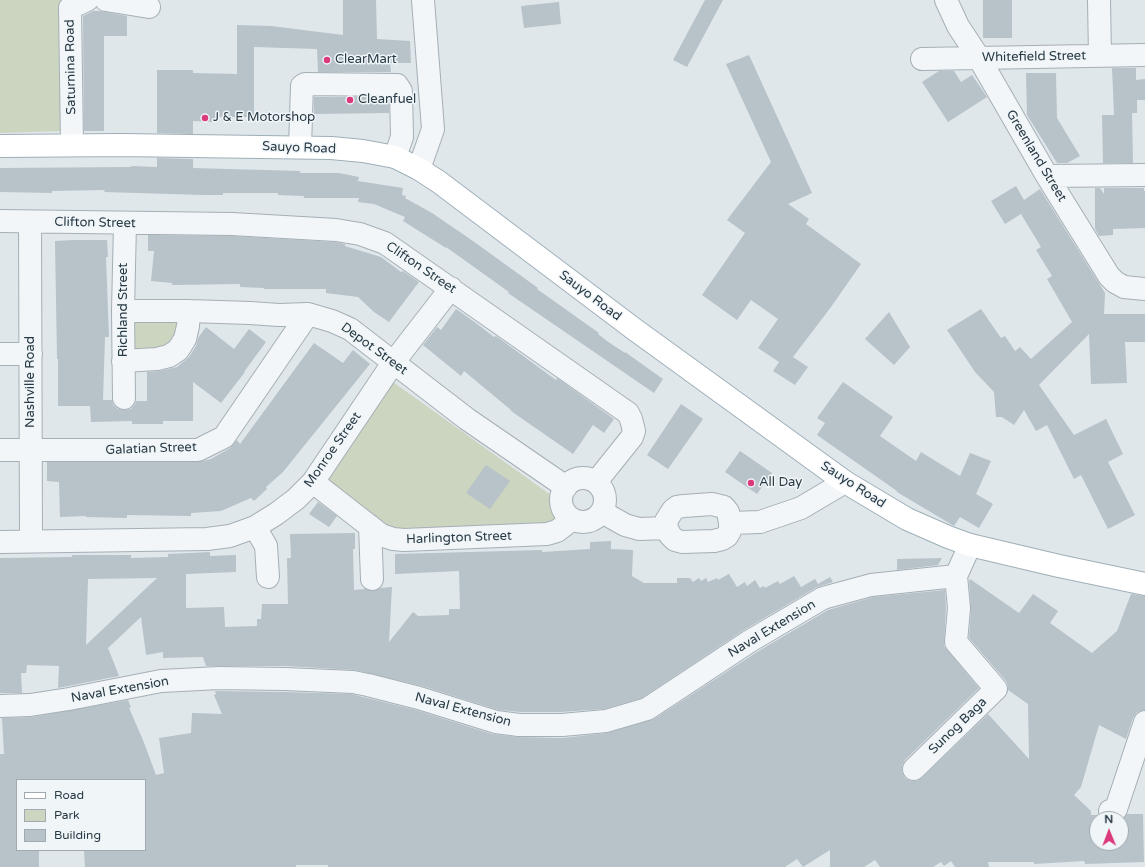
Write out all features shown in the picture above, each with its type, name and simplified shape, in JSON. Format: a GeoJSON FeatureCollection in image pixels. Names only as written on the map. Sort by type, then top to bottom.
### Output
{"type":"FeatureCollection","features":[{"type":"Feature","properties":{"kind":"main road","name":"Sauyo Road"},"geometry":{"type":"LineString","coordinates":[[0,146],[72,144],[300,147],[363,151],[395,157],[419,169],[439,182],[689,369],[845,482],[907,519],[970,545],[1145,584]]}},
{"type":"Feature","properties":{"kind":"street","name":"Saturnina Road"},"geometry":{"type":"LineString","coordinates":[[72,144],[70,8],[87,0]]}},
{"type":"Feature","properties":{"kind":"street"},"geometry":{"type":"LineString","coordinates":[[106,0],[149,7]]}},
{"type":"Feature","properties":{"kind":"street"},"geometry":{"type":"LineString","coordinates":[[419,169],[433,129],[423,0]]}},
{"type":"Feature","properties":{"kind":"street","name":"Greenland Street"},"geometry":{"type":"LineString","coordinates":[[946,0],[958,26],[979,58],[1047,176],[1109,276],[1115,282],[1124,287],[1145,289]]}},
{"type":"Feature","properties":{"kind":"street"},"geometry":{"type":"LineString","coordinates":[[1099,0],[1100,56]]}},
{"type":"Feature","properties":{"kind":"street","name":"Whitefield Street"},"geometry":{"type":"LineString","coordinates":[[922,59],[1145,55]]}},
{"type":"Feature","properties":{"kind":"street"},"geometry":{"type":"LineString","coordinates":[[300,147],[302,86],[305,84],[397,85],[401,91],[402,137],[395,157]]}},
{"type":"Feature","properties":{"kind":"street"},"geometry":{"type":"LineString","coordinates":[[1047,176],[1145,175]]}},
{"type":"Feature","properties":{"kind":"street","name":"Clifton Street"},"geometry":{"type":"LineString","coordinates":[[0,221],[232,224],[336,230],[360,234],[384,243],[451,288],[628,413],[633,424],[634,431],[632,437],[596,482]]}},
{"type":"Feature","properties":{"kind":"street","name":"Nashville Road"},"geometry":{"type":"LineString","coordinates":[[30,222],[31,541]]}},
{"type":"Feature","properties":{"kind":"street","name":"Richland Street"},"geometry":{"type":"LineString","coordinates":[[124,398],[123,311],[125,223]]}},
{"type":"Feature","properties":{"kind":"street","name":"Monroe Street"},"geometry":{"type":"LineString","coordinates":[[0,542],[207,539],[230,536],[256,527],[296,499],[313,482],[393,363],[451,288]]}},
{"type":"Feature","properties":{"kind":"street","name":"Depot Street"},"geometry":{"type":"LineString","coordinates":[[123,311],[189,311],[278,315],[308,314],[332,321],[350,329],[467,419],[566,487]]}},
{"type":"Feature","properties":{"kind":"street"},"geometry":{"type":"LineString","coordinates":[[123,361],[158,359],[169,356],[178,350],[184,339],[188,326],[189,311]]}},
{"type":"Feature","properties":{"kind":"street","name":"Galatian Street"},"geometry":{"type":"LineString","coordinates":[[0,450],[198,450],[224,437],[308,314]]}},
{"type":"Feature","properties":{"kind":"street"},"geometry":{"type":"LineString","coordinates":[[0,354],[31,354]]}},
{"type":"Feature","properties":{"kind":"street"},"geometry":{"type":"LineString","coordinates":[[580,478],[586,478],[596,482],[602,488],[605,496],[605,504],[602,512],[596,518],[588,522],[571,518],[562,507],[562,493],[566,487],[569,483],[580,478]]}},
{"type":"Feature","properties":{"kind":"street","name":"Harlington Street"},"geometry":{"type":"LineString","coordinates":[[313,482],[381,534],[393,539],[404,540],[547,534],[557,531],[571,518]]}},
{"type":"Feature","properties":{"kind":"street"},"geometry":{"type":"LineString","coordinates":[[730,523],[760,522],[794,511],[845,482]]}},
{"type":"Feature","properties":{"kind":"street"},"geometry":{"type":"LineString","coordinates":[[712,504],[724,507],[728,512],[730,523],[730,531],[727,536],[714,541],[682,542],[675,540],[670,535],[666,521],[669,514],[677,507],[712,504]]}},
{"type":"Feature","properties":{"kind":"street"},"geometry":{"type":"LineString","coordinates":[[602,512],[619,522],[639,529],[667,528]]}},
{"type":"Feature","properties":{"kind":"street"},"geometry":{"type":"LineString","coordinates":[[370,526],[372,579]]}},
{"type":"Feature","properties":{"kind":"street"},"geometry":{"type":"LineString","coordinates":[[256,527],[266,546],[268,577]]}},
{"type":"Feature","properties":{"kind":"street"},"geometry":{"type":"LineString","coordinates":[[956,576],[970,545]]}},
{"type":"Feature","properties":{"kind":"street","name":"Naval Extension"},"geometry":{"type":"LineString","coordinates":[[0,706],[30,705],[69,700],[161,680],[218,678],[285,679],[353,682],[368,685],[496,722],[519,725],[562,725],[606,721],[647,708],[750,641],[823,598],[871,585],[956,576]]}},
{"type":"Feature","properties":{"kind":"street","name":"Sunog Baga"},"geometry":{"type":"LineString","coordinates":[[914,769],[996,689],[956,642],[959,608],[956,576]]}},
{"type":"Feature","properties":{"kind":"street"},"geometry":{"type":"LineString","coordinates":[[1110,811],[1116,810],[1145,722]]}},
{"type":"Feature","properties":{"kind":"green space"},"geometry":{"type":"Polygon","coordinates":[[[0,0],[63,0],[64,131],[0,133],[0,0]]]}},
{"type":"Feature","properties":{"kind":"green space"},"geometry":{"type":"Polygon","coordinates":[[[133,318],[173,318],[179,323],[178,330],[166,347],[158,350],[133,350],[133,318]]]}},
{"type":"Feature","properties":{"kind":"green space"},"geometry":{"type":"Polygon","coordinates":[[[393,382],[555,498],[557,512],[555,523],[399,534],[325,479],[393,382]]]}},
{"type":"Feature","properties":{"kind":"building"},"geometry":{"type":"Polygon","coordinates":[[[343,0],[376,0],[377,39],[410,41],[411,63],[390,63],[391,72],[318,72],[317,49],[254,47],[254,117],[215,117],[215,122],[193,121],[193,134],[157,133],[157,70],[193,70],[193,73],[237,74],[237,25],[271,26],[343,35],[343,0]]]}},
{"type":"Feature","properties":{"kind":"building"},"geometry":{"type":"Polygon","coordinates":[[[705,0],[723,0],[687,67],[673,60],[705,0]]]}},
{"type":"Feature","properties":{"kind":"building"},"geometry":{"type":"Polygon","coordinates":[[[983,0],[1012,0],[1012,38],[983,38],[983,0]]]}},
{"type":"Feature","properties":{"kind":"building"},"geometry":{"type":"Polygon","coordinates":[[[559,2],[561,24],[524,28],[521,6],[559,2]]]}},
{"type":"Feature","properties":{"kind":"building"},"geometry":{"type":"Polygon","coordinates":[[[93,11],[127,16],[127,36],[104,36],[104,131],[84,131],[83,16],[93,11]]]}},
{"type":"Feature","properties":{"kind":"building"},"geometry":{"type":"Polygon","coordinates":[[[749,55],[812,193],[788,204],[809,219],[806,224],[861,264],[793,357],[808,367],[795,385],[773,371],[779,362],[758,348],[778,319],[751,300],[737,320],[702,295],[745,233],[727,220],[771,162],[726,64],[749,55]]]}},
{"type":"Feature","properties":{"kind":"building"},"geometry":{"type":"Polygon","coordinates":[[[1112,68],[1136,68],[1136,80],[1145,79],[1145,100],[1137,100],[1137,113],[1132,113],[1133,163],[1103,163],[1102,115],[1114,115],[1112,68]]]}},
{"type":"Feature","properties":{"kind":"building"},"geometry":{"type":"Polygon","coordinates":[[[939,71],[954,71],[961,82],[972,75],[987,97],[948,122],[922,82],[939,71]]]}},
{"type":"Feature","properties":{"kind":"building"},"geometry":{"type":"Polygon","coordinates":[[[1026,73],[1056,73],[1057,118],[1080,156],[1067,163],[1057,163],[1027,115],[1026,73]]]}},
{"type":"Feature","properties":{"kind":"building"},"geometry":{"type":"Polygon","coordinates":[[[314,97],[389,97],[389,113],[314,114],[314,97]]]}},
{"type":"Feature","properties":{"kind":"building"},"geometry":{"type":"Polygon","coordinates":[[[157,158],[193,159],[193,168],[300,171],[300,173],[339,173],[359,177],[358,181],[403,188],[402,195],[406,196],[405,198],[432,213],[473,241],[599,333],[598,334],[607,341],[663,379],[654,393],[508,293],[509,292],[446,247],[403,221],[405,217],[374,204],[358,202],[359,198],[304,198],[304,196],[278,195],[278,193],[223,193],[223,195],[203,195],[104,192],[105,190],[52,191],[52,193],[0,192],[0,168],[157,167],[157,158]]]}},
{"type":"Feature","properties":{"kind":"building"},"geometry":{"type":"Polygon","coordinates":[[[1016,186],[1024,200],[1040,189],[1105,293],[1104,314],[1145,314],[1145,342],[1125,342],[1127,383],[1091,384],[1089,334],[1039,385],[1074,435],[1106,419],[1123,454],[1108,462],[1135,515],[1108,529],[1081,475],[1074,479],[1047,425],[1036,431],[1024,410],[1014,425],[1002,417],[996,417],[994,392],[975,372],[947,330],[981,309],[1001,338],[1005,336],[1015,351],[1020,347],[1031,359],[1072,322],[1047,279],[1052,276],[1036,250],[1041,247],[1021,214],[1005,224],[991,201],[1016,186]]]}},
{"type":"Feature","properties":{"kind":"building"},"geometry":{"type":"Polygon","coordinates":[[[1095,188],[1100,188],[1104,194],[1104,188],[1144,188],[1145,228],[1113,229],[1113,235],[1099,236],[1095,229],[1095,188]]]}},
{"type":"Feature","properties":{"kind":"building"},"geometry":{"type":"Polygon","coordinates":[[[148,235],[232,236],[335,242],[381,257],[401,272],[403,271],[419,282],[389,322],[374,312],[358,297],[326,293],[326,289],[264,289],[240,287],[240,284],[172,285],[172,283],[151,281],[154,251],[148,251],[148,235]]]}},
{"type":"Feature","properties":{"kind":"building"},"geometry":{"type":"Polygon","coordinates":[[[107,240],[108,257],[106,257],[109,337],[105,337],[103,400],[112,400],[113,405],[118,409],[124,410],[131,409],[136,401],[147,401],[147,372],[177,367],[189,357],[196,346],[198,338],[206,327],[234,349],[249,329],[266,342],[221,403],[193,382],[193,421],[163,421],[163,424],[132,424],[132,421],[91,422],[90,406],[58,406],[55,241],[107,240]]]}},
{"type":"Feature","properties":{"kind":"building"},"geometry":{"type":"Polygon","coordinates":[[[456,309],[494,337],[496,336],[556,380],[557,378],[614,419],[604,433],[593,425],[573,454],[511,411],[464,371],[461,376],[423,345],[437,327],[441,330],[456,309]]]}},
{"type":"Feature","properties":{"kind":"building"},"geometry":{"type":"Polygon","coordinates":[[[889,312],[910,347],[894,365],[865,339],[889,312]]]}},
{"type":"Feature","properties":{"kind":"building"},"geometry":{"type":"Polygon","coordinates":[[[314,343],[343,363],[353,350],[370,364],[283,472],[266,487],[267,489],[254,501],[251,498],[221,511],[191,513],[191,516],[127,515],[127,518],[86,516],[60,517],[59,482],[47,481],[47,462],[198,462],[211,459],[230,448],[237,440],[240,444],[314,343]]]}},
{"type":"Feature","properties":{"kind":"building"},"geometry":{"type":"Polygon","coordinates":[[[843,382],[893,417],[880,436],[916,461],[921,452],[960,476],[970,453],[991,461],[976,494],[993,504],[979,528],[960,517],[954,526],[897,492],[817,435],[825,423],[817,418],[843,382]]]}},
{"type":"Feature","properties":{"kind":"building"},"geometry":{"type":"Polygon","coordinates":[[[681,404],[703,419],[668,469],[647,455],[681,404]]]}},
{"type":"Feature","properties":{"kind":"building"},"geometry":{"type":"Polygon","coordinates":[[[740,451],[772,473],[757,494],[725,472],[740,451]]]}},
{"type":"Feature","properties":{"kind":"building"},"geometry":{"type":"Polygon","coordinates":[[[486,465],[510,481],[490,509],[466,493],[486,465]]]}},
{"type":"Feature","properties":{"kind":"building"},"geometry":{"type":"Polygon","coordinates":[[[318,502],[337,516],[329,527],[309,514],[318,502]]]}},
{"type":"Feature","properties":{"kind":"building"},"geometry":{"type":"Polygon","coordinates":[[[355,533],[355,549],[353,549],[354,590],[365,589],[373,591],[380,588],[392,587],[389,642],[413,612],[418,616],[449,615],[449,609],[460,609],[459,571],[395,574],[395,554],[542,550],[542,552],[590,549],[590,542],[611,541],[611,549],[633,550],[632,576],[644,583],[677,583],[677,578],[690,578],[693,582],[699,578],[701,581],[706,578],[708,582],[717,578],[718,580],[729,574],[737,587],[745,582],[747,586],[755,580],[760,588],[764,586],[765,588],[778,581],[780,584],[794,576],[801,587],[815,579],[818,584],[830,577],[833,582],[817,587],[744,630],[642,698],[604,709],[561,712],[520,712],[499,710],[422,686],[355,670],[285,666],[206,666],[203,657],[163,658],[163,652],[146,655],[141,617],[108,648],[119,676],[58,688],[59,666],[27,665],[26,673],[21,673],[22,693],[0,693],[0,558],[72,557],[72,555],[131,555],[131,558],[168,557],[168,554],[210,552],[210,556],[236,555],[236,572],[186,574],[186,608],[224,607],[225,627],[257,626],[257,619],[261,619],[262,604],[288,604],[287,558],[291,558],[290,534],[355,533]],[[157,578],[88,579],[86,645],[157,578]]]}},
{"type":"Feature","properties":{"kind":"building"},"geometry":{"type":"Polygon","coordinates":[[[942,558],[938,565],[897,570],[897,559],[942,558]]]}},
{"type":"Feature","properties":{"kind":"building"},"geometry":{"type":"Polygon","coordinates":[[[970,579],[1019,613],[1033,594],[1058,611],[1050,623],[1092,653],[1117,631],[1131,594],[1145,596],[1145,710],[1137,712],[1133,718],[1126,739],[1099,725],[1081,787],[1074,795],[1091,811],[1089,811],[1089,851],[1129,851],[1129,814],[1143,814],[1144,862],[1085,864],[1084,861],[1034,864],[1034,862],[988,862],[989,867],[955,867],[951,861],[944,866],[941,862],[933,867],[880,867],[875,860],[864,867],[830,867],[830,850],[803,867],[797,859],[785,867],[328,867],[328,865],[296,865],[296,867],[85,867],[84,851],[146,851],[146,779],[16,779],[16,851],[39,851],[39,867],[0,867],[0,754],[4,754],[2,718],[32,717],[128,700],[131,707],[129,708],[156,775],[164,773],[159,738],[191,733],[192,713],[222,714],[214,695],[216,694],[215,691],[351,694],[416,710],[492,734],[517,737],[562,738],[607,733],[654,719],[757,652],[828,610],[873,597],[945,590],[946,608],[944,646],[979,688],[905,760],[902,766],[902,772],[905,778],[911,781],[917,781],[922,778],[988,714],[1029,759],[1028,704],[1008,690],[1006,681],[969,638],[971,609],[970,579]]]}},
{"type":"Feature","properties":{"kind":"place","name":"ClearMart"},"geometry":{"type":"Point","coordinates":[327,60]}},
{"type":"Feature","properties":{"kind":"place","name":"Cleanfuel"},"geometry":{"type":"Point","coordinates":[350,100]}},
{"type":"Feature","properties":{"kind":"place","name":"J & E Motorshop"},"geometry":{"type":"Point","coordinates":[205,118]}},
{"type":"Feature","properties":{"kind":"place","name":"All Day"},"geometry":{"type":"Point","coordinates":[751,483]}}]}
